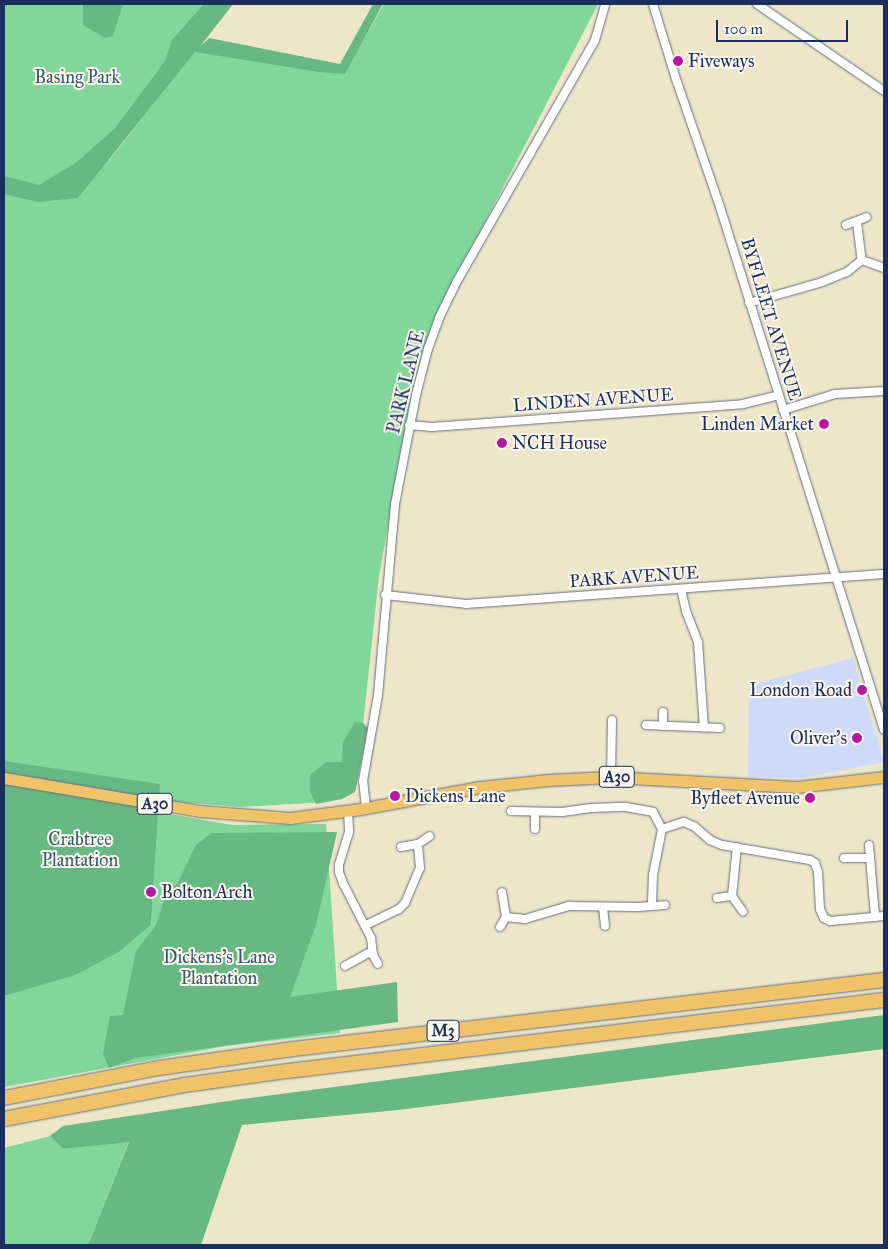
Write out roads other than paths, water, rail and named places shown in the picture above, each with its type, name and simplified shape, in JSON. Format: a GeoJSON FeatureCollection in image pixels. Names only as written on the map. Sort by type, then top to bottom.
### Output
{"type":"FeatureCollection","features":[{"type":"Feature","properties":{"kind":"highway","name":"M3"},"geometry":{"type":"LineString","coordinates":[[4,1098],[159,1068],[293,1049],[884,980]]}},
{"type":"Feature","properties":{"kind":"highway","name":"M3"},"geometry":{"type":"LineString","coordinates":[[4,1119],[184,1085],[288,1070],[884,1000]]}},
{"type":"Feature","properties":{"kind":"main road","name":"A30"},"geometry":{"type":"LineString","coordinates":[[4,778],[221,814],[290,818],[366,808],[517,782],[611,777],[797,787],[884,777]]}},
{"type":"Feature","properties":{"kind":"street","name":"PARK LANE"},"geometry":{"type":"LineString","coordinates":[[366,808],[363,781],[378,695],[385,595],[395,504],[409,425],[428,349],[439,318],[486,227],[594,40],[605,4]]}},
{"type":"Feature","properties":{"kind":"street","name":"BYFLEET AVENUE"},"geometry":{"type":"LineString","coordinates":[[653,4],[676,79],[720,207],[884,730]]}},
{"type":"Feature","properties":{"kind":"street"},"geometry":{"type":"LineString","coordinates":[[757,4],[884,91]]}},
{"type":"Feature","properties":{"kind":"street"},"geometry":{"type":"LineString","coordinates":[[846,225],[867,217]]}},
{"type":"Feature","properties":{"kind":"street"},"geometry":{"type":"LineString","coordinates":[[857,222],[862,260]]}},
{"type":"Feature","properties":{"kind":"street"},"geometry":{"type":"LineString","coordinates":[[749,303],[822,282],[847,272],[862,260]]}},
{"type":"Feature","properties":{"kind":"street"},"geometry":{"type":"LineString","coordinates":[[862,260],[884,268]]}},
{"type":"Feature","properties":{"kind":"street"},"geometry":{"type":"LineString","coordinates":[[783,410],[835,394],[884,391]]}},
{"type":"Feature","properties":{"kind":"street","name":"LINDEN AVENUE"},"geometry":{"type":"LineString","coordinates":[[409,425],[432,427],[743,404],[778,394]]}},
{"type":"Feature","properties":{"kind":"street","name":"PARK AVENUE"},"geometry":{"type":"LineString","coordinates":[[385,595],[466,604],[884,574]]}},
{"type":"Feature","properties":{"kind":"street"},"geometry":{"type":"LineString","coordinates":[[681,589],[686,611],[698,642],[704,728]]}},
{"type":"Feature","properties":{"kind":"street"},"geometry":{"type":"LineString","coordinates":[[663,712],[663,726]]}},
{"type":"Feature","properties":{"kind":"street"},"geometry":{"type":"LineString","coordinates":[[611,777],[612,720]]}},
{"type":"Feature","properties":{"kind":"street"},"geometry":{"type":"LineString","coordinates":[[646,725],[720,728]]}},
{"type":"Feature","properties":{"kind":"street"},"geometry":{"type":"LineString","coordinates":[[511,811],[562,812],[591,808],[644,809],[653,812],[662,829],[653,875],[652,905]]}},
{"type":"Feature","properties":{"kind":"street"},"geometry":{"type":"LineString","coordinates":[[348,810],[349,832],[339,864],[339,872],[342,883],[366,925],[373,945],[372,951],[378,964]]}},
{"type":"Feature","properties":{"kind":"street"},"geometry":{"type":"LineString","coordinates":[[535,812],[535,829]]}},
{"type":"Feature","properties":{"kind":"street"},"geometry":{"type":"LineString","coordinates":[[662,829],[680,823],[689,824],[710,840],[737,847],[790,855],[815,863],[818,872],[820,909],[824,918],[830,921],[884,916]]}},
{"type":"Feature","properties":{"kind":"street"},"geometry":{"type":"LineString","coordinates":[[401,847],[418,844],[430,836]]}},
{"type":"Feature","properties":{"kind":"street"},"geometry":{"type":"LineString","coordinates":[[366,925],[399,909],[405,903],[420,868],[418,844]]}},
{"type":"Feature","properties":{"kind":"street"},"geometry":{"type":"LineString","coordinates":[[868,845],[874,917]]}},
{"type":"Feature","properties":{"kind":"street"},"geometry":{"type":"LineString","coordinates":[[737,847],[732,896],[743,912]]}},
{"type":"Feature","properties":{"kind":"street"},"geometry":{"type":"LineString","coordinates":[[844,858],[870,858]]}},
{"type":"Feature","properties":{"kind":"street"},"geometry":{"type":"LineString","coordinates":[[500,927],[506,917],[502,892]]}},
{"type":"Feature","properties":{"kind":"street"},"geometry":{"type":"LineString","coordinates":[[717,898],[732,896]]}},
{"type":"Feature","properties":{"kind":"street"},"geometry":{"type":"LineString","coordinates":[[506,917],[525,919],[570,906],[665,905]]}},
{"type":"Feature","properties":{"kind":"street"},"geometry":{"type":"LineString","coordinates":[[603,907],[605,926]]}},
{"type":"Feature","properties":{"kind":"street"},"geometry":{"type":"LineString","coordinates":[[346,966],[372,951]]}},
{"type":"Feature","properties":{"kind":"place","name":"Fiveways"},"geometry":{"type":"Point","coordinates":[678,61]}},
{"type":"Feature","properties":{"kind":"place","name":"Linden Market"},"geometry":{"type":"Point","coordinates":[824,424]}},
{"type":"Feature","properties":{"kind":"place","name":"NCH House"},"geometry":{"type":"Point","coordinates":[502,443]}},
{"type":"Feature","properties":{"kind":"place","name":"London Road"},"geometry":{"type":"Point","coordinates":[862,690]}},
{"type":"Feature","properties":{"kind":"place","name":"Oliver's"},"geometry":{"type":"Point","coordinates":[857,738]}},
{"type":"Feature","properties":{"kind":"place","name":"Dickens Lane"},"geometry":{"type":"Point","coordinates":[395,796]}},
{"type":"Feature","properties":{"kind":"place","name":"Byfleet Avenue"},"geometry":{"type":"Point","coordinates":[810,798]}},
{"type":"Feature","properties":{"kind":"place","name":"Bolton Arch"},"geometry":{"type":"Point","coordinates":[151,892]}},
{"type":"Feature","properties":{"kind":"park label","name":"Basing Park"},"geometry":{"type":"Point","coordinates":[77,77]}},
{"type":"Feature","properties":{"kind":"park label","name":"Crabtree Plantation"},"geometry":{"type":"Point","coordinates":[80,850]}},
{"type":"Feature","properties":{"kind":"park label","name":"Dickens's Lane Plantation"},"geometry":{"type":"Point","coordinates":[219,968]}}]}
